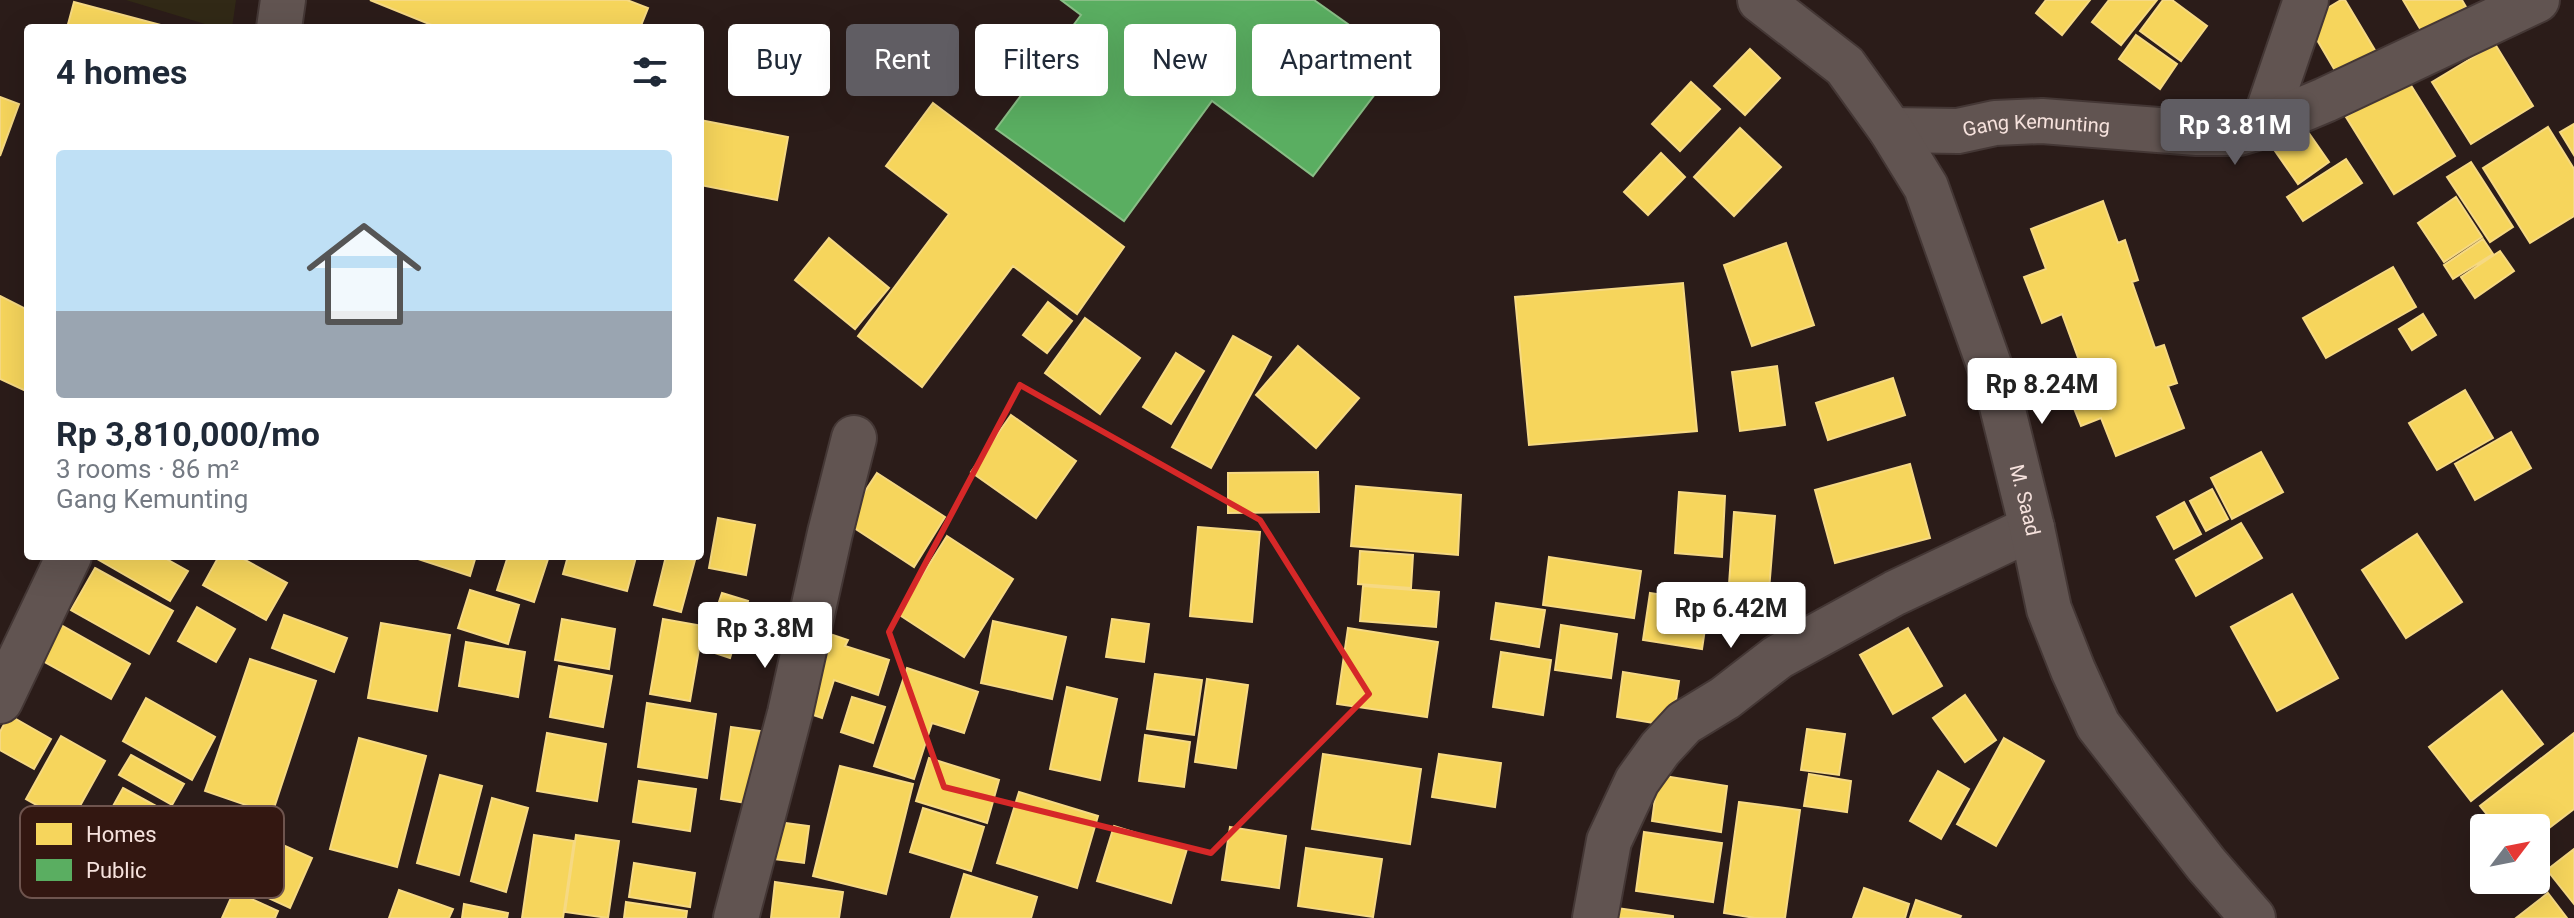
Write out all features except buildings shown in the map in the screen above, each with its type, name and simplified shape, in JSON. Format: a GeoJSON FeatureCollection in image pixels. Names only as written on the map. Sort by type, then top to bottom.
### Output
{"type":"FeatureCollection","features":[{"type":"Feature","properties":{"kind":"street"},"geometry":{"type":"LineString","coordinates":[[280,24],[283,0]]}},
{"type":"Feature","properties":{"kind":"street","name":"M. Saad"},"geometry":{"type":"LineString","coordinates":[[1760,0],[1845,66],[1891,130],[1926,187],[1998,390],[2049,609],[2098,725],[2206,864],[2253,918]]}},
{"type":"Feature","properties":{"kind":"street"},"geometry":{"type":"LineString","coordinates":[[2263,126],[2306,0]]}},
{"type":"Feature","properties":{"kind":"street","name":"Gang Kemunting"},"geometry":{"type":"LineString","coordinates":[[1891,130],[1958,131],[1995,123],[2042,121],[2197,133],[2239,133],[2325,100],[2537,0]]}},
{"type":"Feature","properties":{"kind":"street"},"geometry":{"type":"LineString","coordinates":[[736,918],[790,713],[854,438]]}},
{"type":"Feature","properties":{"kind":"street"},"geometry":{"type":"LineString","coordinates":[[1595,918],[1609,841],[1637,781],[1684,723],[1725,698],[1778,657],[1895,593],[2032,528]]}},
{"type":"Feature","properties":{"kind":"street"},"geometry":{"type":"LineString","coordinates":[[0,701],[67,560]]}},
{"type":"Feature","properties":{"kind":"highlighted area"},"geometry":{"type":"Polygon","coordinates":[[[1020,385],[1260,520],[1369,694],[1211,853],[944,787],[889,632],[1020,385]]]}},
{"type":"Feature","properties":{"kind":"shaded area"},"geometry":{"type":"Polygon","coordinates":[[[126,0],[236,0],[233,24],[205,24],[126,0]]]}}]}
